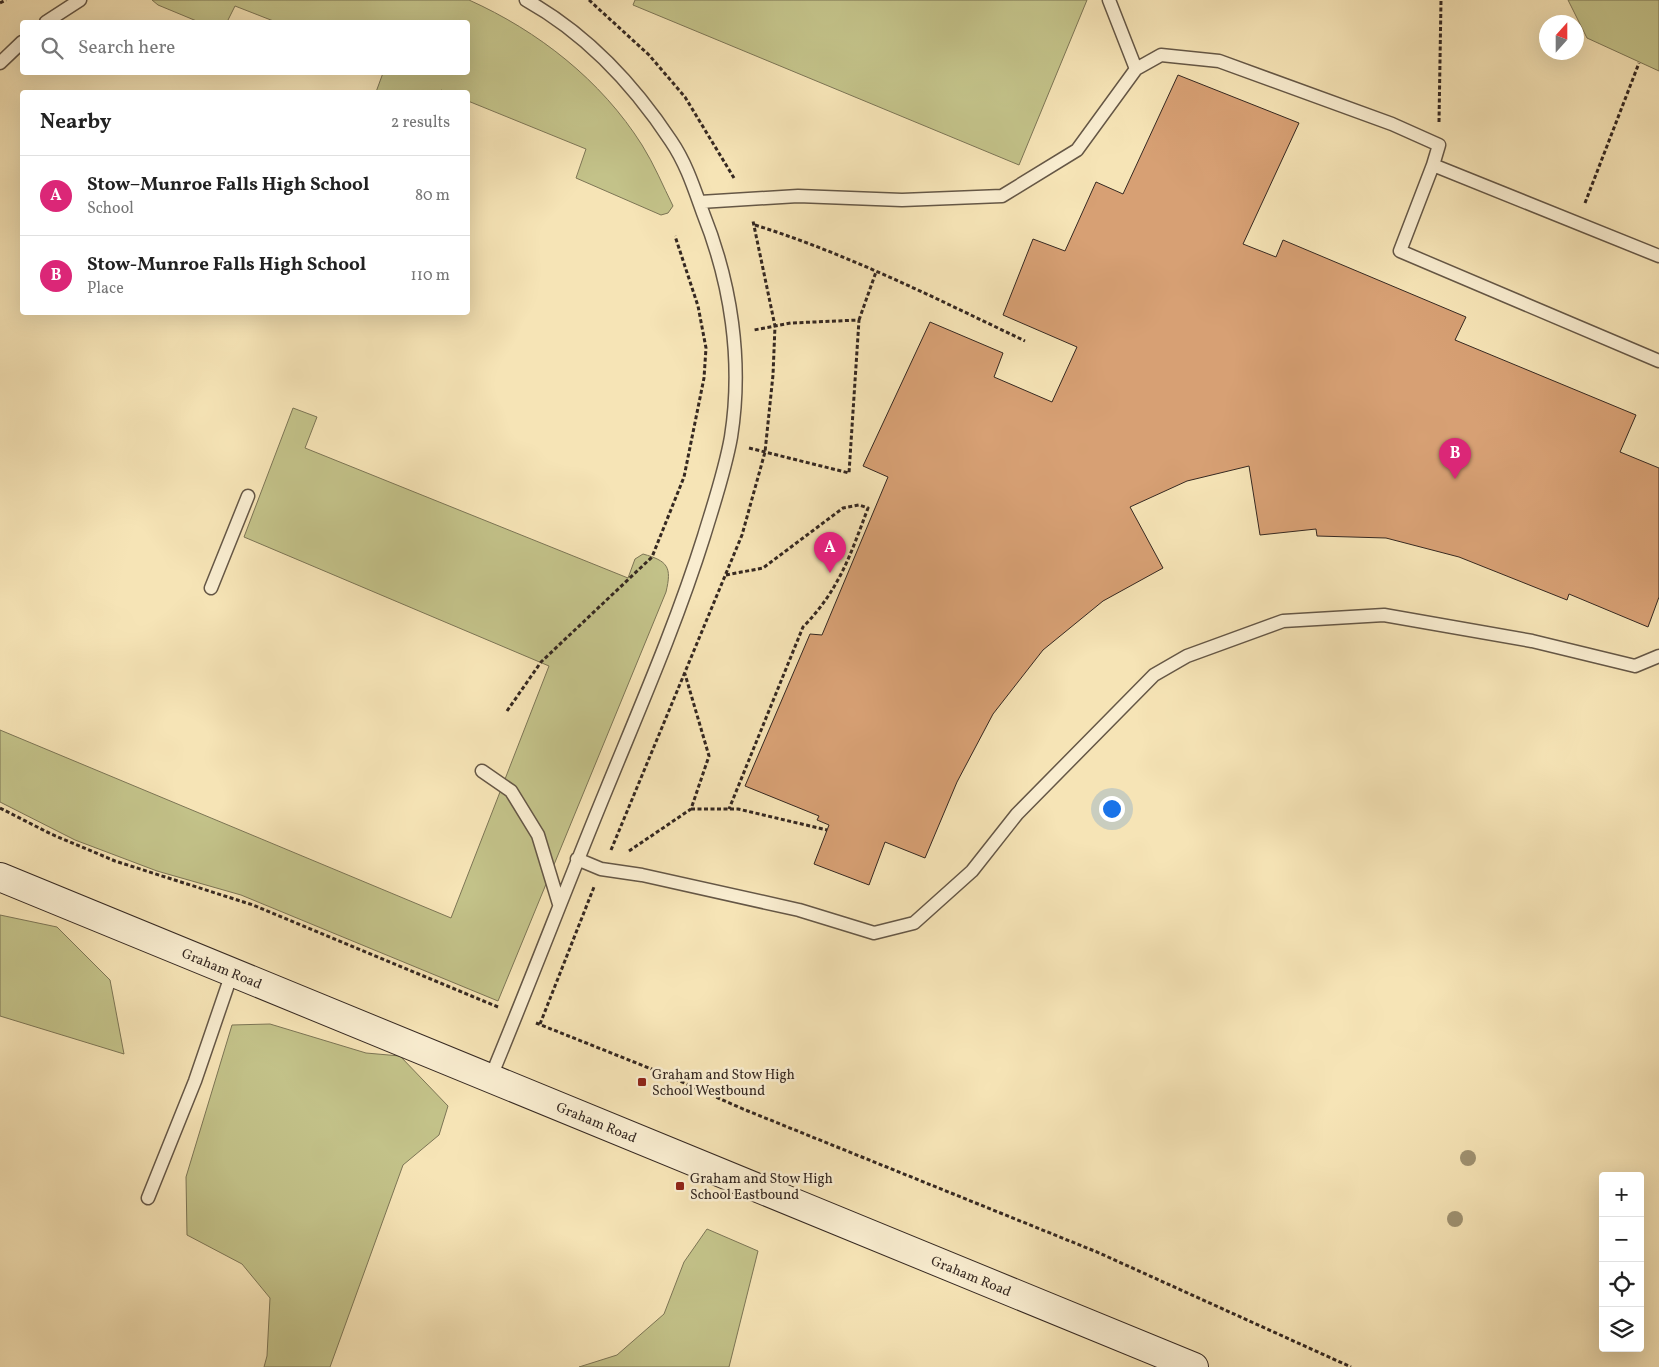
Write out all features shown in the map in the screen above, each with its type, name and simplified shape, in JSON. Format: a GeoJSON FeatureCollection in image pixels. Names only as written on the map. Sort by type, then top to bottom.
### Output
{"type":"FeatureCollection","features":[{"type":"Feature","properties":{"kind":"main road","name":"Graham Road"},"geometry":{"type":"LineString","coordinates":[[0,877],[1194,1367]]}},
{"type":"Feature","properties":{"kind":"lane"},"geometry":{"type":"LineString","coordinates":[[49,20],[80,0]]}},
{"type":"Feature","properties":{"kind":"lane"},"geometry":{"type":"LineString","coordinates":[[490,1079],[577,859],[683,604],[722,478],[729,443],[735,376],[734,334],[727,291],[710,229],[673,143],[604,59],[574,32],[526,0]]}},
{"type":"Feature","properties":{"kind":"lane"},"geometry":{"type":"LineString","coordinates":[[1110,0],[1136,69]]}},
{"type":"Feature","properties":{"kind":"lane"},"geometry":{"type":"LineString","coordinates":[[0,63],[20,44]]}},
{"type":"Feature","properties":{"kind":"lane"},"geometry":{"type":"LineString","coordinates":[[700,202],[798,196],[902,200],[1002,196],[1077,150],[1136,69],[1161,55],[1220,61],[1392,124],[1439,145],[1400,251],[1659,361]]}},
{"type":"Feature","properties":{"kind":"lane"},"geometry":{"type":"LineString","coordinates":[[1433,165],[1659,256]]}},
{"type":"Feature","properties":{"kind":"lane"},"geometry":{"type":"LineString","coordinates":[[211,588],[248,496]]}},
{"type":"Feature","properties":{"kind":"lane"},"geometry":{"type":"LineString","coordinates":[[577,859],[601,869],[642,875],[799,910],[874,933],[914,923],[972,871],[1017,814],[1154,675],[1187,656],[1283,621],[1384,615],[1532,641],[1635,666],[1659,656]]}},
{"type":"Feature","properties":{"kind":"lane"},"geometry":{"type":"LineString","coordinates":[[482,771],[511,791],[538,835],[559,904]]}},
{"type":"Feature","properties":{"kind":"lane"},"geometry":{"type":"LineString","coordinates":[[148,1198],[195,1081],[232,972]]}},
{"type":"Feature","properties":{"kind":"path"},"geometry":{"type":"LineString","coordinates":[[0,4],[6,0]]}},
{"type":"Feature","properties":{"kind":"path"},"geometry":{"type":"LineString","coordinates":[[1439,145],[1441,0]]}},
{"type":"Feature","properties":{"kind":"path"},"geometry":{"type":"LineString","coordinates":[[1578,222],[1639,63]]}},
{"type":"Feature","properties":{"kind":"path"},"geometry":{"type":"LineString","coordinates":[[754,225],[788,236],[876,272],[1025,341]]}},
{"type":"Feature","properties":{"kind":"path"},"geometry":{"type":"LineString","coordinates":[[507,711],[542,662],[652,557],[684,477],[704,378],[706,348],[698,306],[675,236]]}},
{"type":"Feature","properties":{"kind":"path"},"geometry":{"type":"LineString","coordinates":[[729,443],[849,473],[859,320],[876,272]]}},
{"type":"Feature","properties":{"kind":"path"},"geometry":{"type":"LineString","coordinates":[[704,339],[791,323],[859,320]]}},
{"type":"Feature","properties":{"kind":"path"},"geometry":{"type":"LineString","coordinates":[[726,575],[762,568],[843,508],[859,505],[868,508],[844,572],[822,607],[802,627],[729,809]]}},
{"type":"Feature","properties":{"kind":"path"},"geometry":{"type":"LineString","coordinates":[[685,674],[709,756],[691,808]]}},
{"type":"Feature","properties":{"kind":"path"},"geometry":{"type":"LineString","coordinates":[[0,808],[84,849],[114,861],[253,905],[499,1008]]}},
{"type":"Feature","properties":{"kind":"path"},"geometry":{"type":"LineString","coordinates":[[601,869],[691,808],[729,809],[827,830]]}},
{"type":"Feature","properties":{"kind":"path"},"geometry":{"type":"LineString","coordinates":[[532,1021],[664,1074],[743,1109],[1097,1252],[1351,1367]]}},
{"type":"Feature","properties":{"kind":"shaded area"},"geometry":{"type":"Polygon","coordinates":[[[152,0],[469,0],[495,12],[543,42],[566,60],[607,99],[626,121],[642,145],[673,206],[668,213],[661,215],[576,178],[586,149],[470,102],[470,90],[377,90],[382,75],[470,75],[470,20],[271,20],[235,6],[228,20],[194,20],[158,5],[152,0]]]}},
{"type":"Feature","properties":{"kind":"shaded area"},"geometry":{"type":"Polygon","coordinates":[[[635,0],[1087,0],[1019,165],[633,5],[635,0]]]}},
{"type":"Feature","properties":{"kind":"shaded area"},"geometry":{"type":"Polygon","coordinates":[[[1568,0],[1659,0],[1659,71],[1587,38],[1584,32],[1584,15],[1576,15],[1568,0]]]}},
{"type":"Feature","properties":{"kind":"shaded area"},"geometry":{"type":"Polygon","coordinates":[[[293,408],[317,417],[305,448],[628,578],[635,559],[643,554],[658,559],[666,566],[668,571],[666,592],[498,1001],[241,895],[157,871],[75,840],[0,802],[0,730],[451,918],[549,666],[244,537],[293,408]]]}},
{"type":"Feature","properties":{"kind":"shaded area"},"geometry":{"type":"Polygon","coordinates":[[[0,915],[57,927],[110,980],[124,1054],[0,1016],[0,915]]]}},
{"type":"Feature","properties":{"kind":"shaded area"},"geometry":{"type":"Polygon","coordinates":[[[270,1024],[366,1053],[400,1056],[448,1106],[439,1135],[403,1165],[330,1367],[264,1367],[267,1356],[270,1298],[242,1264],[187,1235],[186,1177],[232,1025],[270,1024]]]}},
{"type":"Feature","properties":{"kind":"shaded area"},"geometry":{"type":"Polygon","coordinates":[[[707,1229],[758,1251],[729,1367],[579,1367],[617,1355],[664,1314],[684,1262],[707,1229]]]}},
{"type":"Feature","properties":{"kind":"building"},"geometry":{"type":"Polygon","coordinates":[[[1178,75],[1299,123],[1243,244],[1276,257],[1283,240],[1466,317],[1455,340],[1636,415],[1620,452],[1659,468],[1659,597],[1648,627],[1569,594],[1567,600],[1459,557],[1386,538],[1317,536],[1316,529],[1260,535],[1249,466],[1187,481],[1130,507],[1163,568],[1103,601],[1043,650],[993,714],[957,782],[925,858],[885,842],[869,885],[814,864],[829,825],[817,820],[819,816],[745,786],[810,634],[822,635],[888,477],[863,466],[930,322],[1003,353],[994,377],[1052,402],[1077,347],[1003,315],[1033,239],[1065,251],[1096,182],[1123,194],[1178,75]]]}},
{"type":"Feature","properties":{"kind":"place","name":"Stow-Munroe Falls High School"},"geometry":{"type":"Point","coordinates":[1455,479]}},
{"type":"Feature","properties":{"kind":"place","name":"Stow–Munroe Falls High School"},"geometry":{"type":"Point","coordinates":[830,573]}},
{"type":"Feature","properties":{"kind":"place","name":"Graham and Stow High School Westbound"},"geometry":{"type":"Point","coordinates":[642,1082]}},
{"type":"Feature","properties":{"kind":"place","name":"Graham and Stow High School Eastbound"},"geometry":{"type":"Point","coordinates":[680,1186]}}]}
